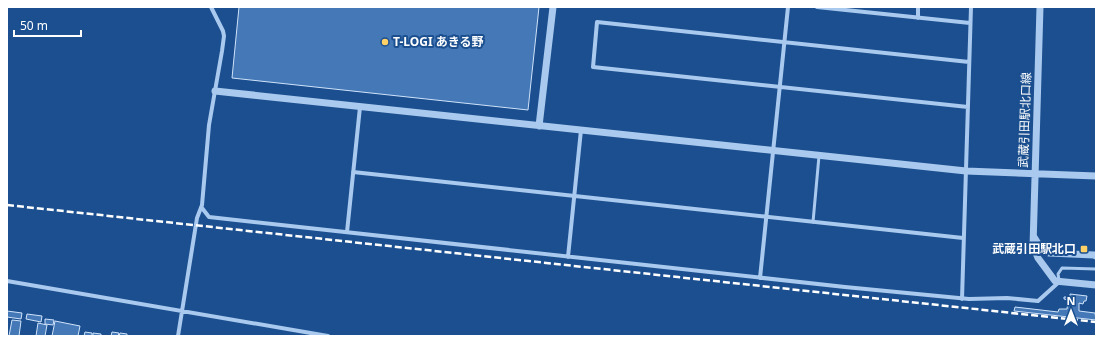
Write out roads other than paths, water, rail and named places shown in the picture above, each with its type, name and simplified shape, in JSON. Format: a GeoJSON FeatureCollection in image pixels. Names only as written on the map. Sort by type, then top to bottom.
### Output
{"type":"FeatureCollection","features":[{"type":"Feature","properties":{"kind":"street"},"geometry":{"type":"LineString","coordinates":[[178,336],[197,218],[202,208],[209,125],[224,36],[211,7]]}},
{"type":"Feature","properties":{"kind":"street"},"geometry":{"type":"LineString","coordinates":[[539,126],[553,7]]}},
{"type":"Feature","properties":{"kind":"street"},"geometry":{"type":"LineString","coordinates":[[760,278],[788,7]]}},
{"type":"Feature","properties":{"kind":"street"},"geometry":{"type":"LineString","coordinates":[[817,7],[970,23]]}},
{"type":"Feature","properties":{"kind":"street"},"geometry":{"type":"LineString","coordinates":[[918,7],[918,18]]}},
{"type":"Feature","properties":{"kind":"street"},"geometry":{"type":"LineString","coordinates":[[962,299],[971,7]]}},
{"type":"Feature","properties":{"kind":"street","name":"武蔵引田駅北口線"},"geometry":{"type":"LineString","coordinates":[[1040,7],[1033,246],[1035,253],[1055,281],[1059,282]]}},
{"type":"Feature","properties":{"kind":"street"},"geometry":{"type":"LineString","coordinates":[[968,107],[593,67],[598,22],[969,62]]}},
{"type":"Feature","properties":{"kind":"street"},"geometry":{"type":"LineString","coordinates":[[215,91],[966,171],[1096,176]]}},
{"type":"Feature","properties":{"kind":"street"},"geometry":{"type":"LineString","coordinates":[[347,232],[360,107]]}},
{"type":"Feature","properties":{"kind":"street"},"geometry":{"type":"LineString","coordinates":[[568,257],[581,130]]}},
{"type":"Feature","properties":{"kind":"street"},"geometry":{"type":"LineString","coordinates":[[353,172],[963,238]]}},
{"type":"Feature","properties":{"kind":"street"},"geometry":{"type":"LineString","coordinates":[[202,208],[209,217],[962,299],[1007,298],[1038,301],[1059,282],[1096,285]]}},
{"type":"Feature","properties":{"kind":"street"},"geometry":{"type":"LineString","coordinates":[[1033,235],[1037,244],[1042,250],[1049,253],[1094,254],[1096,256]]}},
{"type":"Feature","properties":{"kind":"street"},"geometry":{"type":"LineString","coordinates":[[7,281],[328,336]]}},
{"type":"Feature","properties":{"kind":"lane"},"geometry":{"type":"LineString","coordinates":[[813,222],[819,156]]}},
{"type":"Feature","properties":{"kind":"lane"},"geometry":{"type":"LineString","coordinates":[[1059,282],[1058,274],[1062,268],[1096,269]]}},
{"type":"Feature","properties":{"kind":"railway"},"geometry":{"type":"LineString","coordinates":[[7,205],[1096,322]]}},
{"type":"Feature","properties":{"kind":"place","name":"T-LOGI あきる野"},"geometry":{"type":"Point","coordinates":[385,42]}},
{"type":"Feature","properties":{"kind":"place","name":"武蔵引田駅北口"},"geometry":{"type":"Point","coordinates":[1084,249]}}]}
